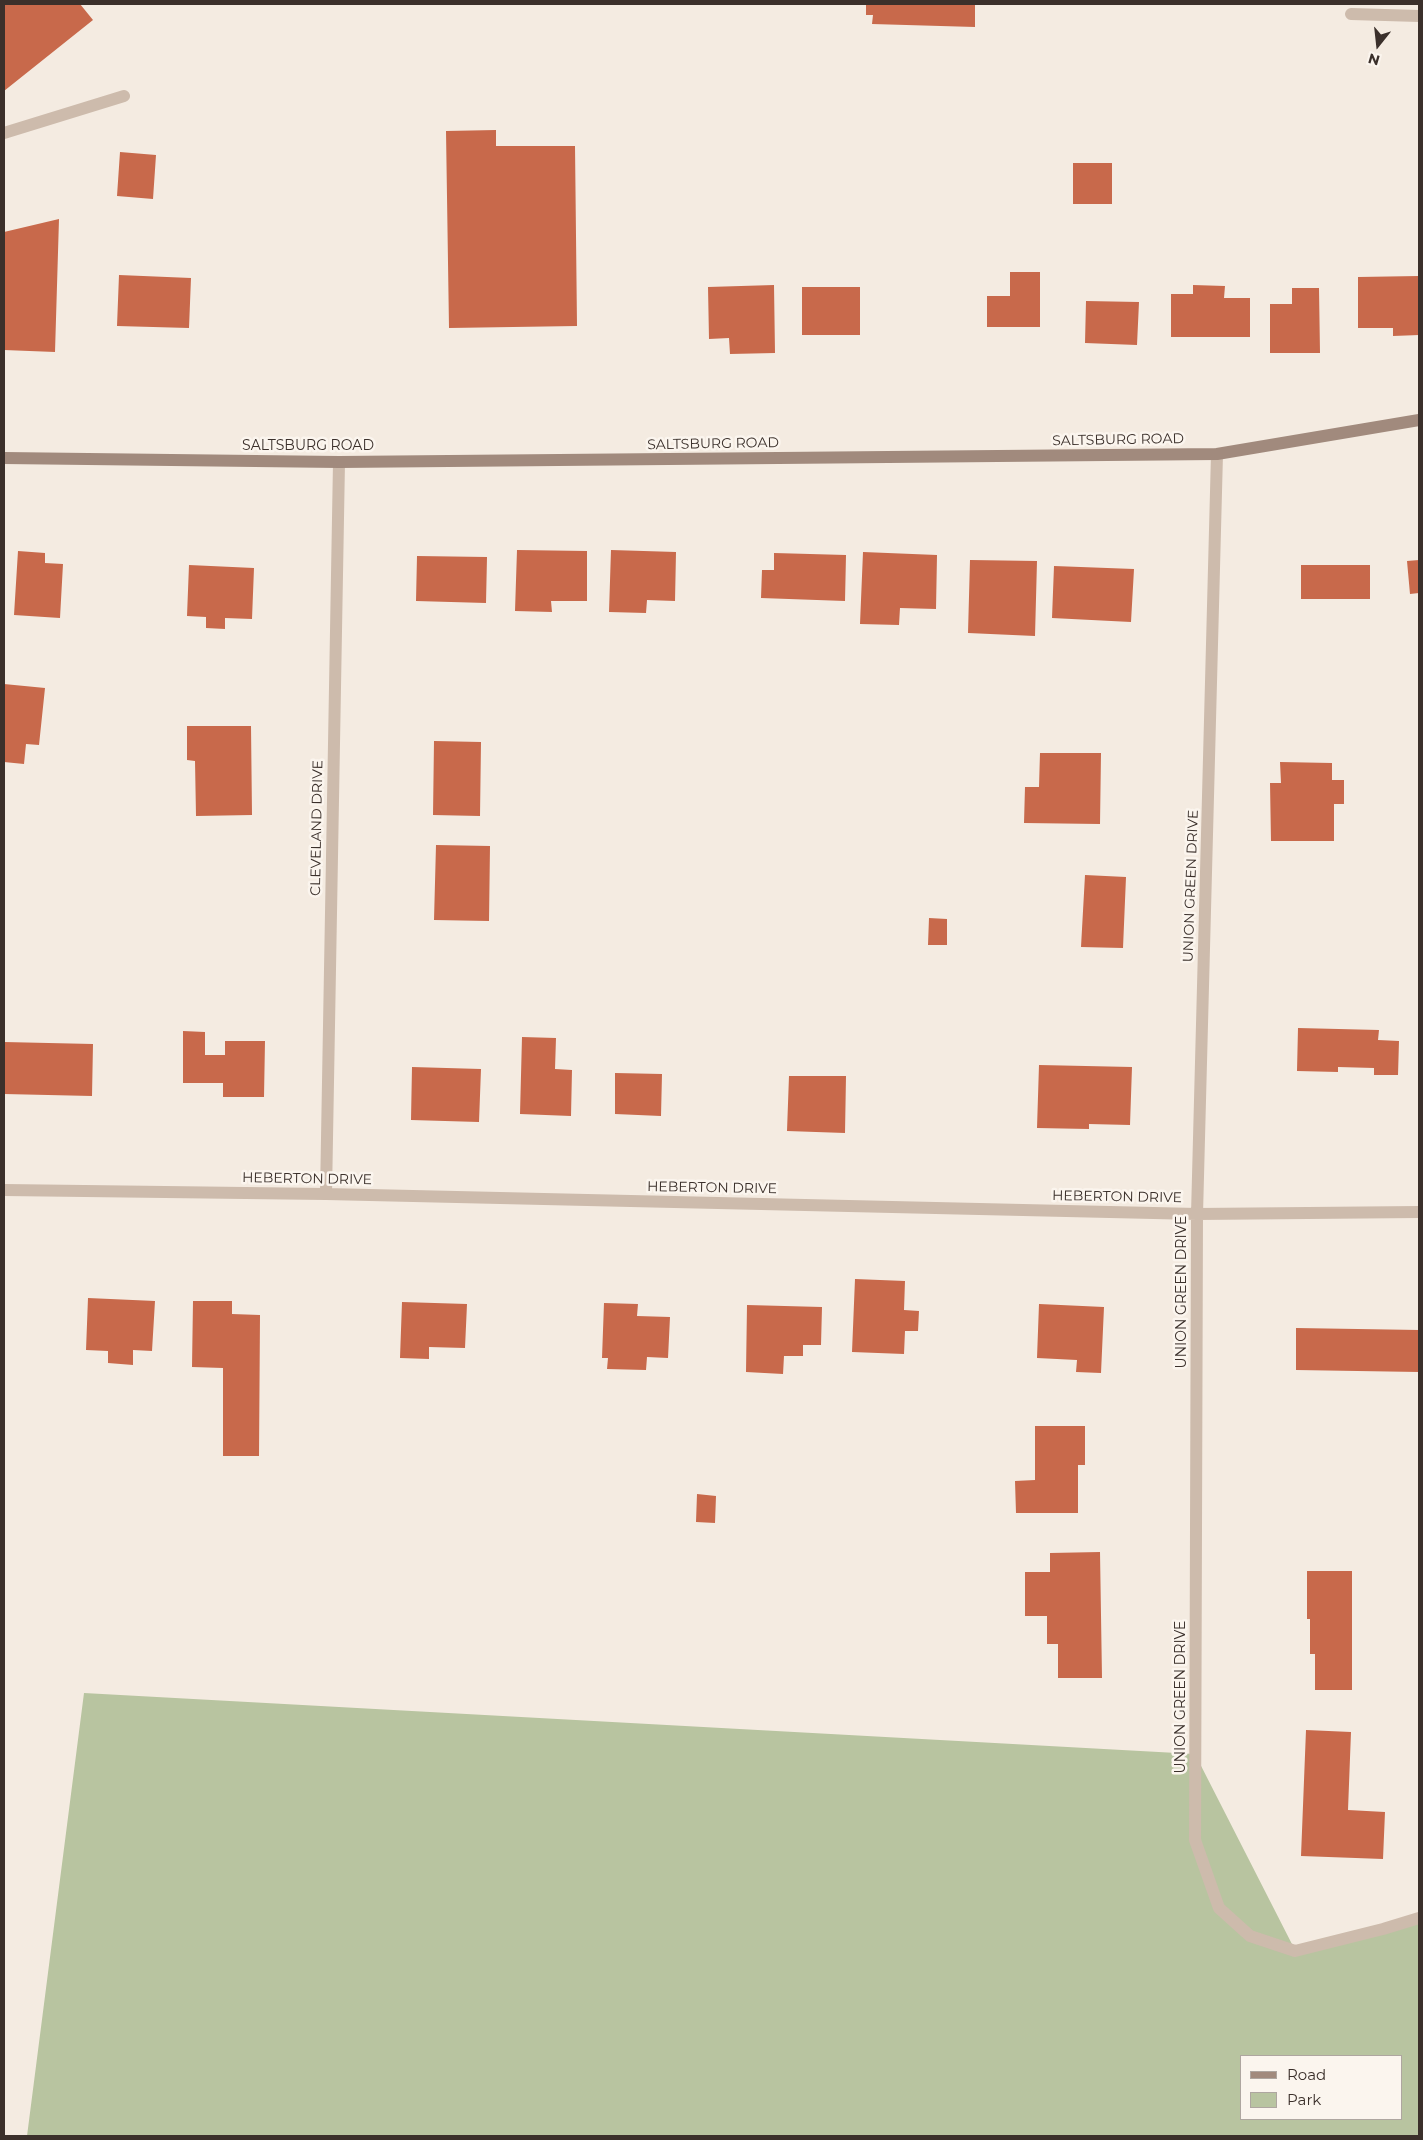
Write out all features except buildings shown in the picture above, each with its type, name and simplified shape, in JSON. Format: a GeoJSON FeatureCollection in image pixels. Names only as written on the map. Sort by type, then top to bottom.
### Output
{"type":"FeatureCollection","features":[{"type":"Feature","properties":{"kind":"main road","name":"SALTSBURG ROAD"},"geometry":{"type":"LineString","coordinates":[[4,458],[339,462],[1217,454],[1419,420]]}},
{"type":"Feature","properties":{"kind":"street"},"geometry":{"type":"LineString","coordinates":[[1351,14],[1419,16]]}},
{"type":"Feature","properties":{"kind":"street"},"geometry":{"type":"LineString","coordinates":[[4,133],[124,96]]}},
{"type":"Feature","properties":{"kind":"street","name":"UNION GREEN DRIVE"},"geometry":{"type":"LineString","coordinates":[[1217,454],[1197,1214],[1195,1840],[1219,1908],[1250,1936],[1295,1950],[1383,1929],[1419,1918]]}},
{"type":"Feature","properties":{"kind":"street","name":"CLEVELAND DRIVE"},"geometry":{"type":"LineString","coordinates":[[326,1194],[339,462]]}},
{"type":"Feature","properties":{"kind":"street","name":"HEBERTON DRIVE"},"geometry":{"type":"LineString","coordinates":[[4,1190],[326,1194],[1197,1214],[1419,1212]]}},
{"type":"Feature","properties":{"kind":"green space"},"geometry":{"type":"Polygon","coordinates":[[[84,1693],[1195,1754],[1295,1950],[1419,1913],[1419,2136],[27,2136],[84,1693]]]}}]}
